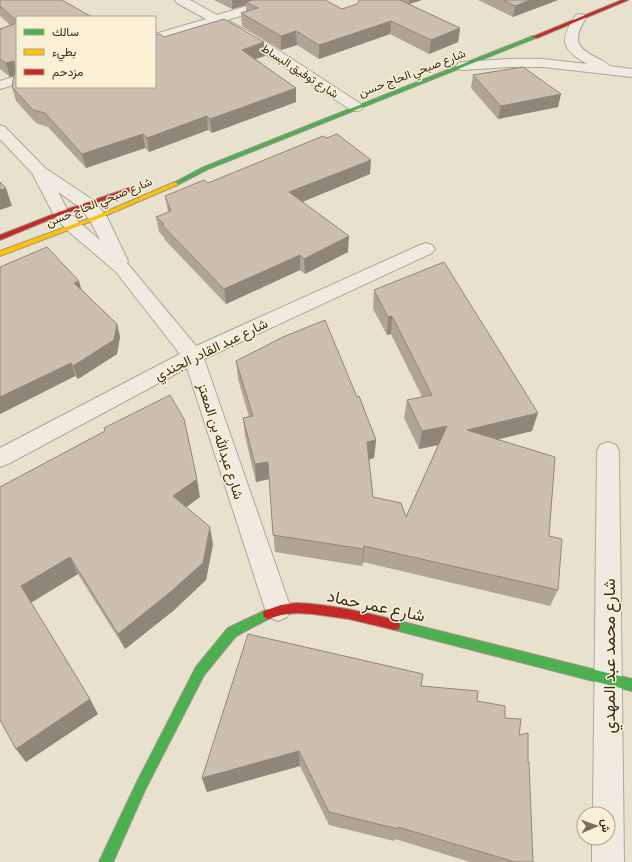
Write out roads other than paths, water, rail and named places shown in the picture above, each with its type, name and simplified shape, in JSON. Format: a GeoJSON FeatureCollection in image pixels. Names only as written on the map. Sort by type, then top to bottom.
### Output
{"type":"FeatureCollection","features":[{"type":"Feature","properties":{"kind":"street","name":"شارع توفيق البساط"},"geometry":{"type":"LineString","coordinates":[[181,0],[250,38],[356,107]]}},
{"type":"Feature","properties":{"kind":"street"},"geometry":{"type":"LineString","coordinates":[[156,38],[280,0]]}},
{"type":"Feature","properties":{"kind":"street","name":"شارع صبحي الحاج حسن"},"geometry":{"type":"LineString","coordinates":[[0,254],[74,227],[183,181],[206,168],[626,0]]}},
{"type":"Feature","properties":{"kind":"street"},"geometry":{"type":"LineString","coordinates":[[580,18],[570,31],[573,47],[580,54],[610,70]]}},
{"type":"Feature","properties":{"kind":"street"},"geometry":{"type":"LineString","coordinates":[[463,66],[508,63],[542,63],[632,73]]}},
{"type":"Feature","properties":{"kind":"street"},"geometry":{"type":"LineString","coordinates":[[0,85],[16,80]]}},
{"type":"Feature","properties":{"kind":"street","name":"شارع عبدالله بن المعتز"},"geometry":{"type":"LineString","coordinates":[[0,130],[39,171],[87,204],[98,217],[122,268]]}},
{"type":"Feature","properties":{"kind":"street","name":"شارع صبحي الحاج حسن"},"geometry":{"type":"LineString","coordinates":[[168,177],[206,168]]}},
{"type":"Feature","properties":{"kind":"street","name":"شارع عبدالله بن المعتز"},"geometry":{"type":"LineString","coordinates":[[39,171],[61,213],[74,227],[122,268],[193,356],[278,609]]}},
{"type":"Feature","properties":{"kind":"street","name":"شارع صبحي الحاج حسن"},"geometry":{"type":"LineString","coordinates":[[0,238],[61,213],[138,187]]}},
{"type":"Feature","properties":{"kind":"street","name":"شارع عبد القادر الجندي"},"geometry":{"type":"LineString","coordinates":[[0,458],[193,356],[426,248]]}},
{"type":"Feature","properties":{"kind":"street","name":"شارع محمد عبد المهدي"},"geometry":{"type":"LineString","coordinates":[[608,451],[621,683],[608,862]]}},
{"type":"Feature","properties":{"kind":"street","name":"شارع عمر حماد"},"geometry":{"type":"LineString","coordinates":[[106,862],[141,786],[200,671],[232,632],[278,609],[311,609],[354,614],[621,683]]}}]}
